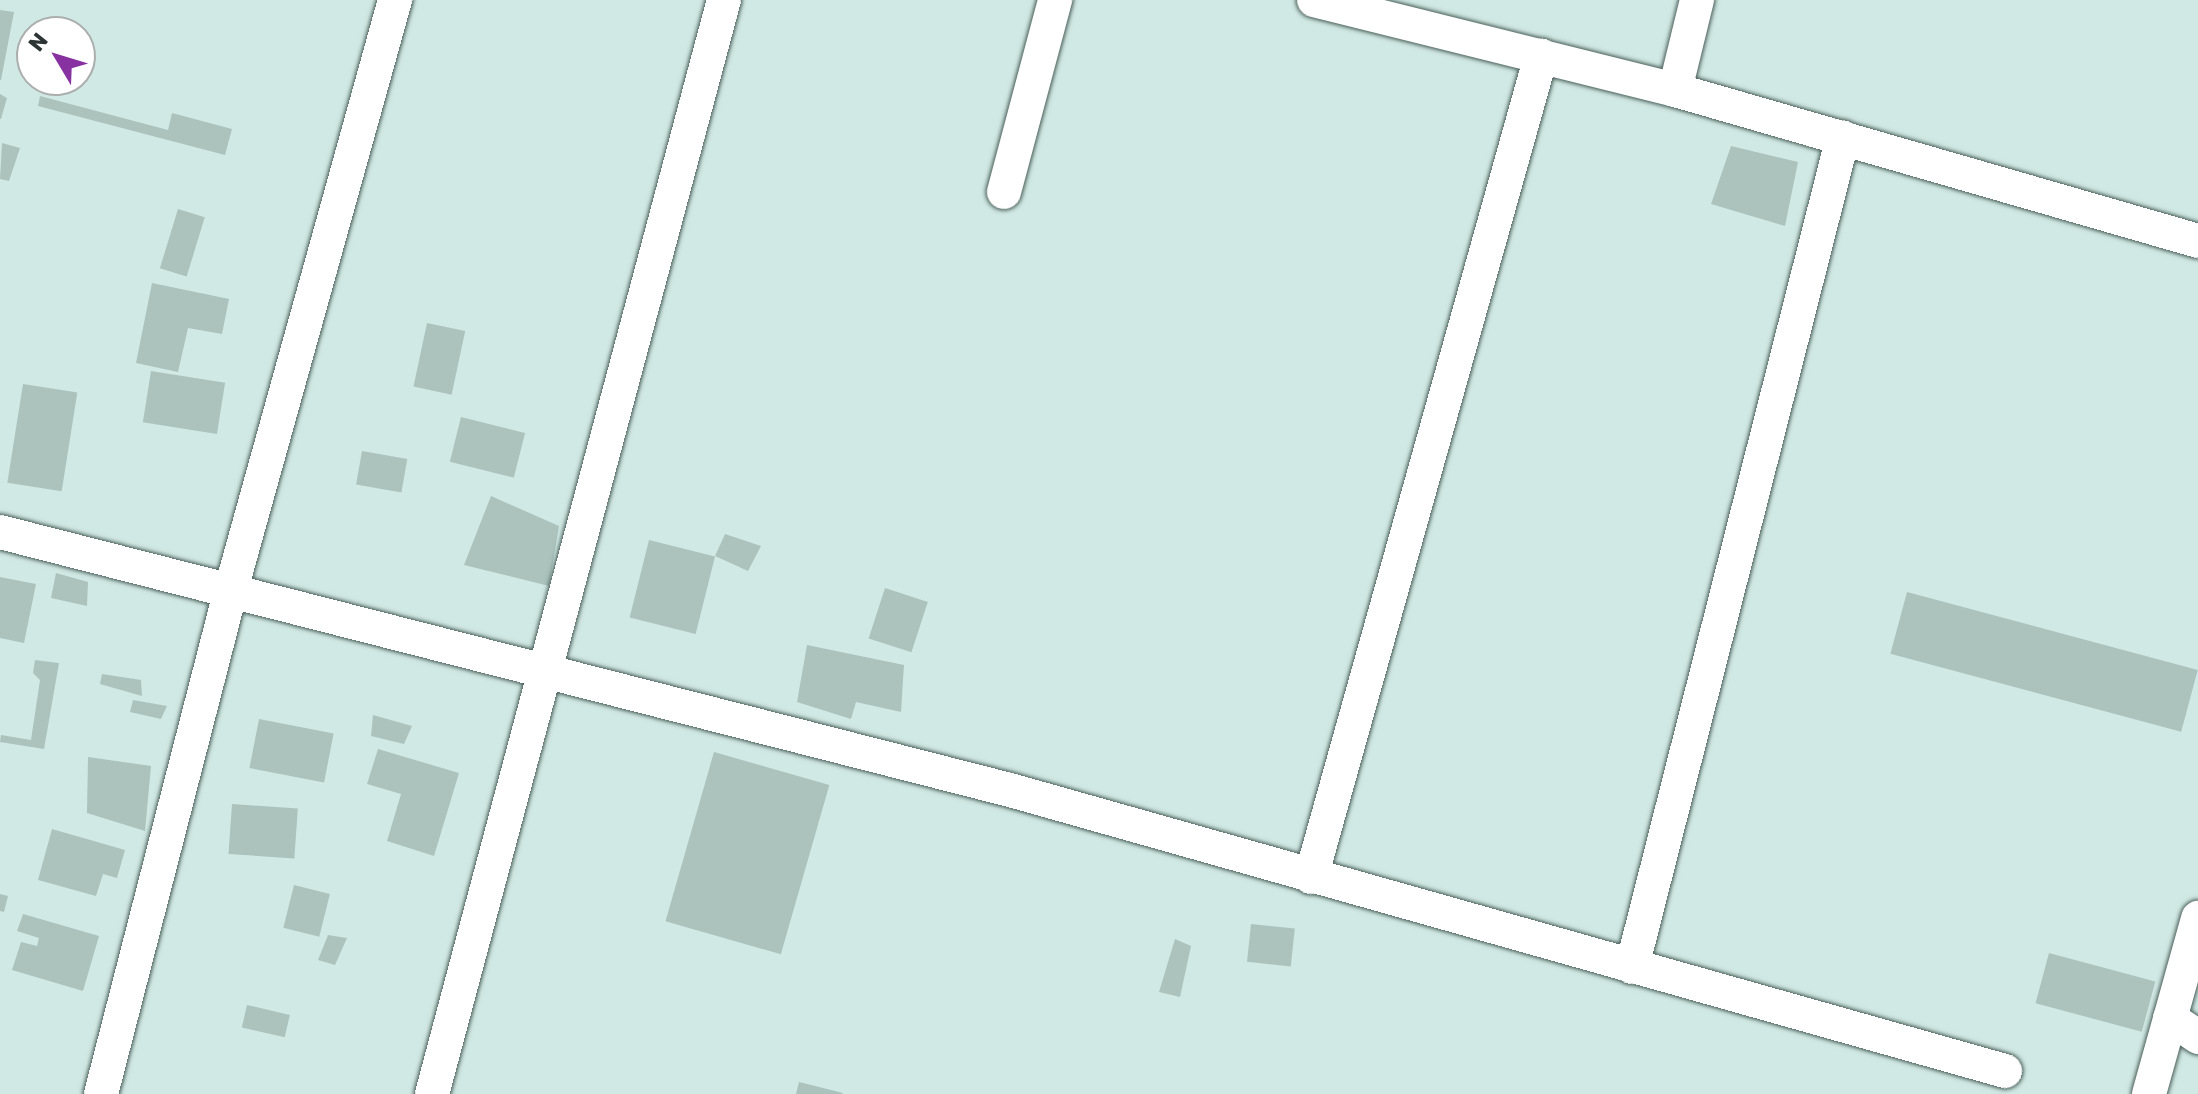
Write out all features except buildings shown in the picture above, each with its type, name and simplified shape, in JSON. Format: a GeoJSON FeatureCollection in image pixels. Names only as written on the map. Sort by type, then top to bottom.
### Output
{"type":"FeatureCollection","features":[{"type":"Feature","properties":{"kind":"street"},"geometry":{"type":"LineString","coordinates":[[101,1094],[230,593],[395,0]]}},
{"type":"Feature","properties":{"kind":"street"},"geometry":{"type":"LineString","coordinates":[[432,1094],[724,0]]}},
{"type":"Feature","properties":{"kind":"street"},"geometry":{"type":"LineString","coordinates":[[1004,192],[1055,0]]}},
{"type":"Feature","properties":{"kind":"street"},"geometry":{"type":"LineString","coordinates":[[1314,0],[1675,90],[2198,241]]}},
{"type":"Feature","properties":{"kind":"street"},"geometry":{"type":"LineString","coordinates":[[1675,90],[1697,0]]}},
{"type":"Feature","properties":{"kind":"street"},"geometry":{"type":"LineString","coordinates":[[1311,877],[1541,56]]}},
{"type":"Feature","properties":{"kind":"street"},"geometry":{"type":"LineString","coordinates":[[1632,967],[1843,137]]}},
{"type":"Feature","properties":{"kind":"street"},"geometry":{"type":"LineString","coordinates":[[0,532],[1010,790],[2005,1071]]}},
{"type":"Feature","properties":{"kind":"street"},"geometry":{"type":"LineString","coordinates":[[2149,1094],[2198,918]]}},
{"type":"Feature","properties":{"kind":"street"},"geometry":{"type":"LineString","coordinates":[[2170,1018],[2198,1037]]}}]}
